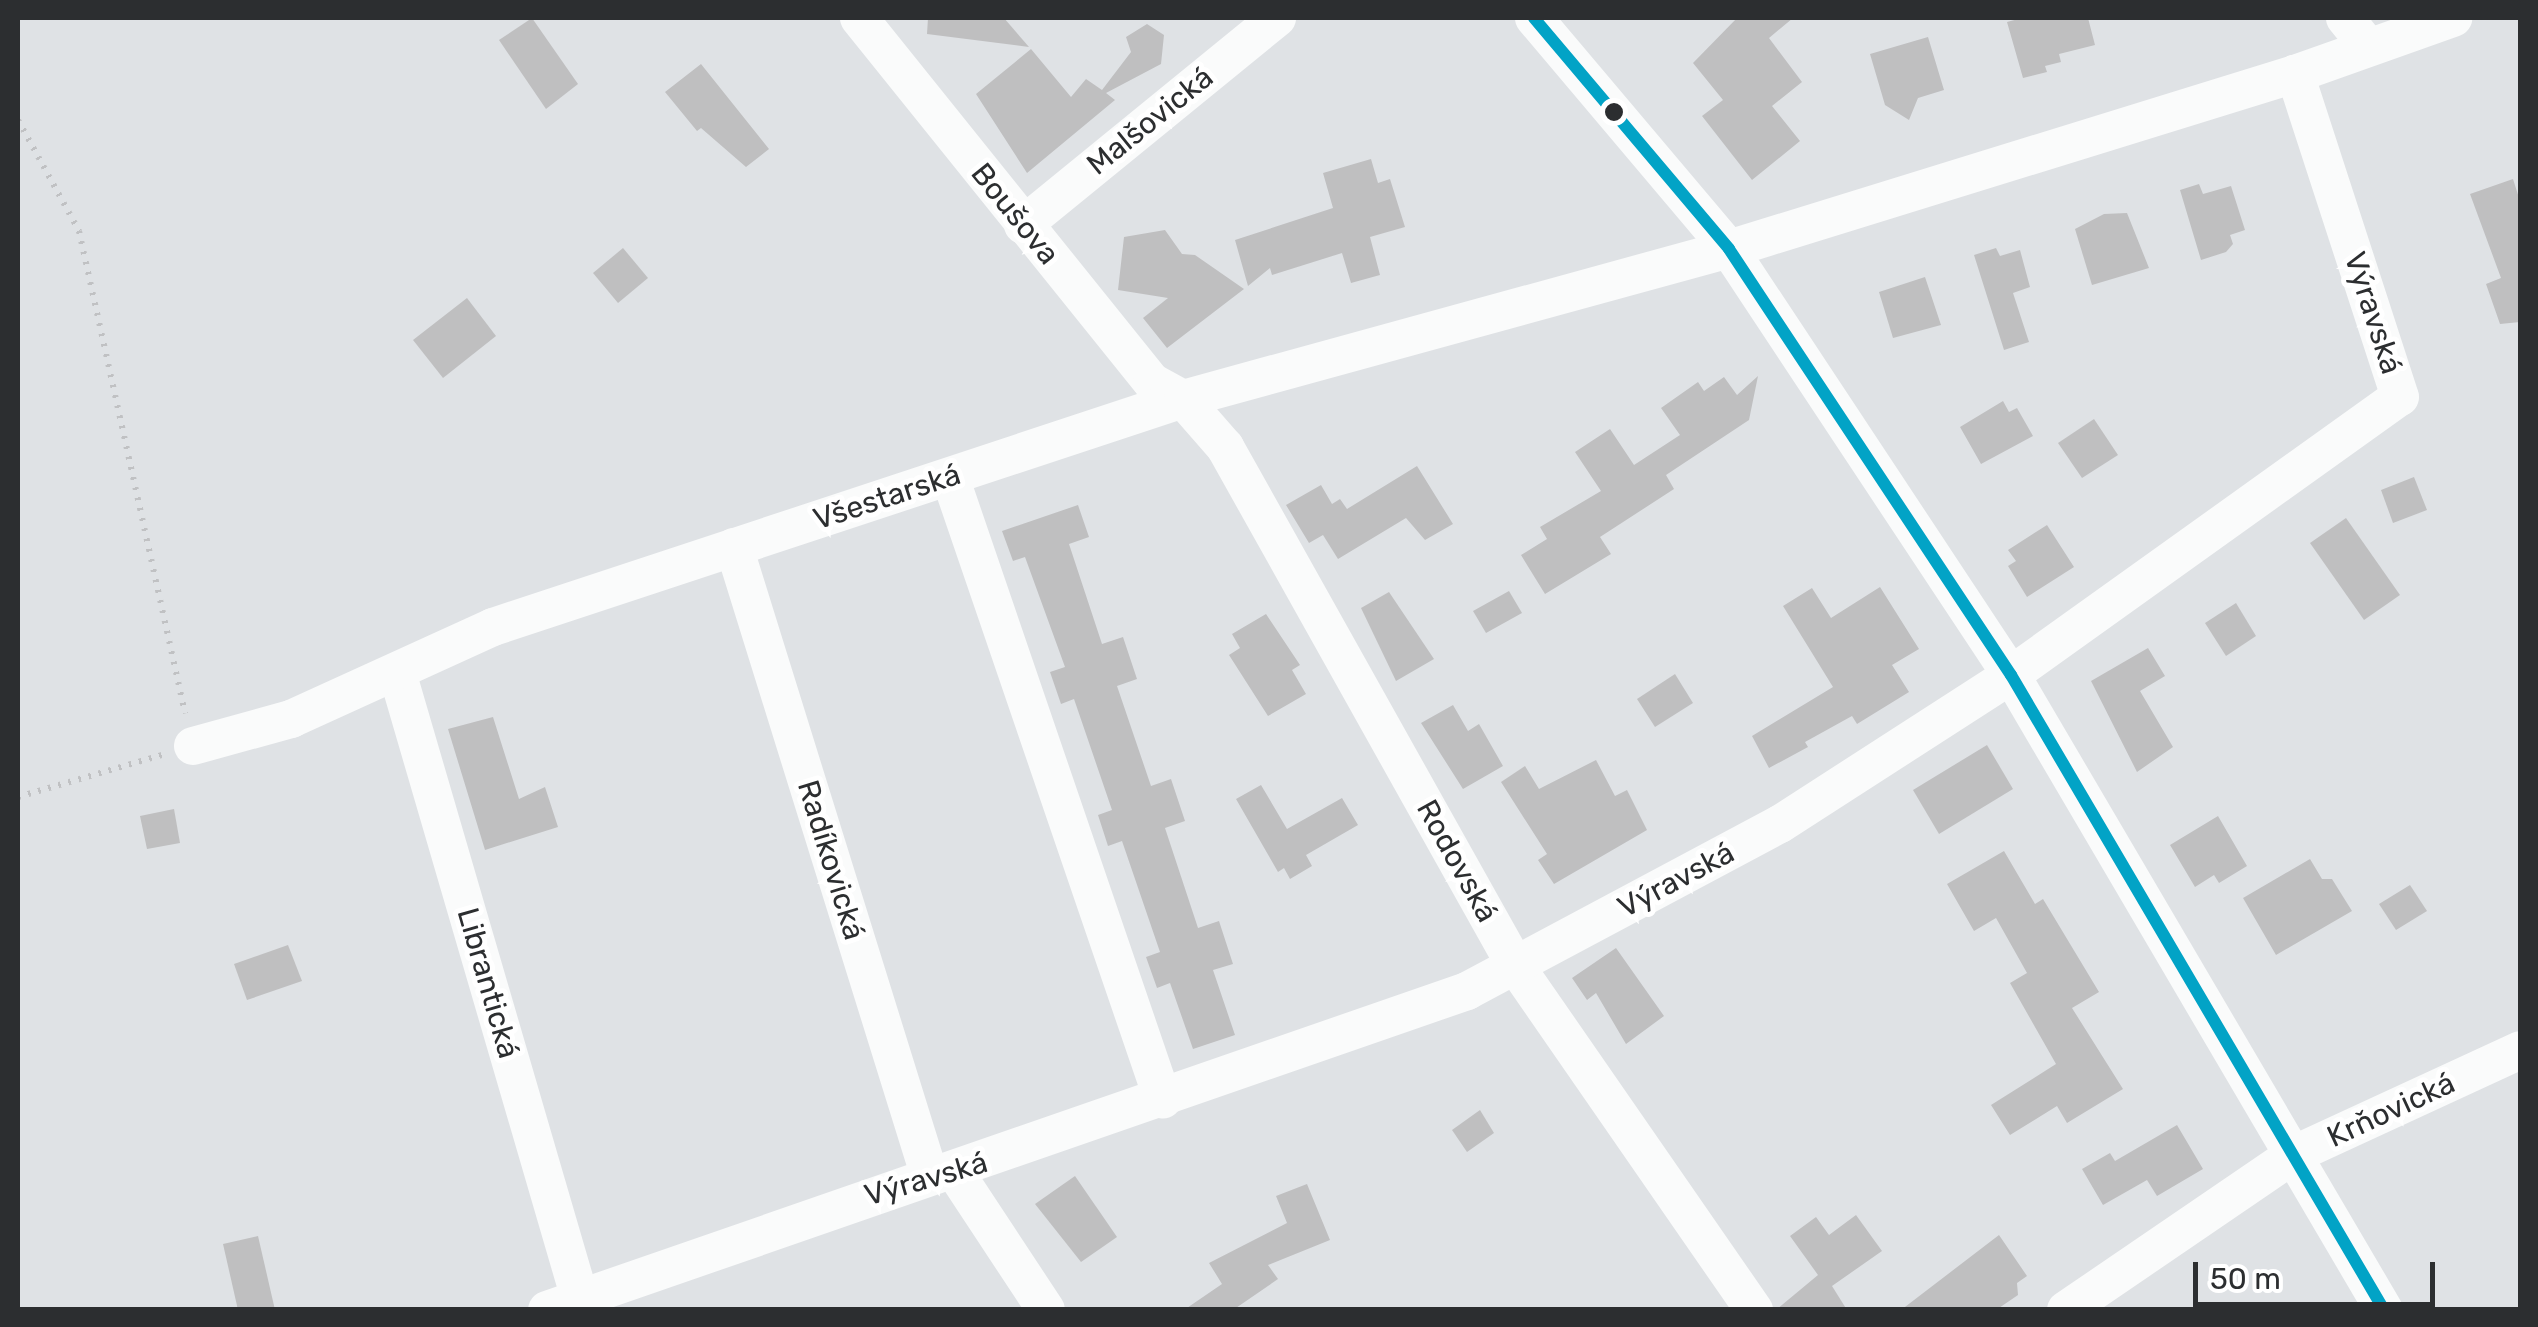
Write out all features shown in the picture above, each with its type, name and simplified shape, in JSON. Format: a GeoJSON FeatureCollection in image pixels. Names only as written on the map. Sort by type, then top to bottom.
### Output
{"type":"FeatureCollection","features":[{"type":"Feature","properties":{"kind":"street","name":"Boušova"},"geometry":{"type":"LineString","coordinates":[[859,18],[1152,382],[1182,399]]}},
{"type":"Feature","properties":{"kind":"street","name":"Malšovická"},"geometry":{"type":"LineString","coordinates":[[1022,225],[1277,18]]}},
{"type":"Feature","properties":{"kind":"street"},"geometry":{"type":"LineString","coordinates":[[1534,18],[1729,248],[2011,675],[2384,1310]]}},
{"type":"Feature","properties":{"kind":"street","name":"Všestarská"},"geometry":{"type":"LineString","coordinates":[[193,746],[292,719],[494,627],[1182,399],[1729,248],[2295,74],[2357,32],[2453,18]]}},
{"type":"Feature","properties":{"kind":"street","name":"Výravská"},"geometry":{"type":"LineString","coordinates":[[563,1302],[1163,1100],[1467,991],[1780,824],[2011,675],[2400,398],[2295,74]]}},
{"type":"Feature","properties":{"kind":"street","name":"Rodovská"},"geometry":{"type":"LineString","coordinates":[[1182,399],[1226,447],[1515,966],[1754,1310]]}},
{"type":"Feature","properties":{"kind":"street"},"geometry":{"type":"LineString","coordinates":[[950,477],[1163,1100]]}},
{"type":"Feature","properties":{"kind":"street","name":"Radíkovická"},"geometry":{"type":"LineString","coordinates":[[734,547],[942,1173],[1046,1310]]}},
{"type":"Feature","properties":{"kind":"street","name":"Librantická"},"geometry":{"type":"LineString","coordinates":[[397,672],[563,1302]]}},
{"type":"Feature","properties":{"kind":"street","name":"Krňovická"},"geometry":{"type":"LineString","coordinates":[[2066,1310],[2294,1155],[2520,1050]]}},
{"type":"Feature","properties":{"kind":"path"},"geometry":{"type":"LineString","coordinates":[[18,120],[79,231],[193,746],[18,797]]}},
{"type":"Feature","properties":{"kind":"building"},"geometry":{"type":"Polygon","coordinates":[[[532,18],[578,84],[546,109],[499,40],[532,18]]]}},
{"type":"Feature","properties":{"kind":"building"},"geometry":{"type":"Polygon","coordinates":[[[928,18],[1004,18],[1029,47],[927,34],[928,18]]]}},
{"type":"Feature","properties":{"kind":"building"},"geometry":{"type":"Polygon","coordinates":[[[1737,18],[1793,18],[1769,38],[1802,82],[1772,106],[1800,141],[1752,180],[1702,116],[1723,100],[1693,63],[1737,18]]]}},
{"type":"Feature","properties":{"kind":"building"},"geometry":{"type":"Polygon","coordinates":[[[2022,18],[2088,18],[2095,45],[2059,54],[2061,62],[2045,66],[2047,72],[2023,78],[2007,22],[2022,18]]]}},
{"type":"Feature","properties":{"kind":"building"},"geometry":{"type":"Polygon","coordinates":[[[1147,24],[1164,35],[1161,64],[1106,93],[1115,100],[1027,173],[976,94],[1031,49],[1071,97],[1086,79],[1102,90],[1131,52],[1126,37],[1147,24]]]}},
{"type":"Feature","properties":{"kind":"building"},"geometry":{"type":"Polygon","coordinates":[[[1928,37],[1944,90],[1918,98],[1909,120],[1885,105],[1870,54],[1928,37]]]}},
{"type":"Feature","properties":{"kind":"building"},"geometry":{"type":"Polygon","coordinates":[[[701,64],[769,149],[746,167],[701,128],[697,131],[665,92],[701,64]]]}},
{"type":"Feature","properties":{"kind":"building"},"geometry":{"type":"Polygon","coordinates":[[[1371,159],[1378,183],[1390,179],[1405,227],[1370,237],[1380,275],[1351,283],[1342,253],[1272,275],[1270,268],[1248,286],[1235,240],[1333,208],[1323,173],[1371,159]]]}},
{"type":"Feature","properties":{"kind":"building"},"geometry":{"type":"Polygon","coordinates":[[[2513,179],[2520,201],[2520,322],[2500,324],[2486,284],[2501,278],[2470,194],[2513,179]]]}},
{"type":"Feature","properties":{"kind":"building"},"geometry":{"type":"Polygon","coordinates":[[[2199,184],[2203,194],[2231,186],[2245,230],[2230,235],[2233,244],[2226,252],[2201,260],[2180,190],[2199,184]]]}},
{"type":"Feature","properties":{"kind":"building"},"geometry":{"type":"Polygon","coordinates":[[[2127,213],[2149,268],[2092,285],[2075,229],[2104,214],[2127,213]]]}},
{"type":"Feature","properties":{"kind":"building"},"geometry":{"type":"Polygon","coordinates":[[[1165,230],[1182,254],[1195,255],[1244,289],[1167,348],[1143,318],[1168,298],[1118,290],[1124,237],[1165,230]]]}},
{"type":"Feature","properties":{"kind":"building"},"geometry":{"type":"Polygon","coordinates":[[[623,248],[648,278],[618,303],[593,273],[623,248]]]}},
{"type":"Feature","properties":{"kind":"building"},"geometry":{"type":"Polygon","coordinates":[[[1996,248],[2000,256],[2020,250],[2030,287],[2013,293],[2029,342],[2004,350],[1974,255],[1996,248]]]}},
{"type":"Feature","properties":{"kind":"building"},"geometry":{"type":"Polygon","coordinates":[[[1925,277],[1941,325],[1893,338],[1879,292],[1925,277]]]}},
{"type":"Feature","properties":{"kind":"building"},"geometry":{"type":"Polygon","coordinates":[[[467,298],[496,336],[443,378],[413,340],[467,298]]]}},
{"type":"Feature","properties":{"kind":"building"},"geometry":{"type":"Polygon","coordinates":[[[1758,376],[1749,420],[1666,475],[1674,489],[1600,537],[1611,554],[1545,594],[1521,555],[1547,539],[1540,527],[1601,491],[1575,452],[1610,429],[1634,465],[1680,435],[1661,408],[1698,382],[1704,391],[1724,377],[1737,395],[1758,376]]]}},
{"type":"Feature","properties":{"kind":"building"},"geometry":{"type":"Polygon","coordinates":[[[2003,401],[2009,412],[2017,408],[2033,436],[1981,464],[1960,427],[2003,401]]]}},
{"type":"Feature","properties":{"kind":"building"},"geometry":{"type":"Polygon","coordinates":[[[2094,419],[2118,455],[2082,478],[2058,443],[2094,419]]]}},
{"type":"Feature","properties":{"kind":"building"},"geometry":{"type":"Polygon","coordinates":[[[1417,466],[1453,524],[1425,540],[1406,518],[1338,559],[1323,535],[1309,543],[1286,505],[1321,485],[1332,504],[1340,499],[1347,509],[1417,466]]]}},
{"type":"Feature","properties":{"kind":"building"},"geometry":{"type":"Polygon","coordinates":[[[2414,477],[2427,510],[2393,523],[2381,490],[2414,477]]]}},
{"type":"Feature","properties":{"kind":"building"},"geometry":{"type":"Polygon","coordinates":[[[1078,505],[1089,537],[1069,544],[1102,644],[1123,637],[1137,679],[1117,686],[1151,786],[1171,779],[1185,821],[1165,828],[1198,928],[1219,921],[1233,964],[1213,970],[1235,1035],[1193,1049],[1170,983],[1157,988],[1146,957],[1160,952],[1122,841],[1108,846],[1098,815],[1112,810],[1074,699],[1061,704],[1050,672],[1065,667],[1025,557],[1013,561],[1002,531],[1078,505]]]}},
{"type":"Feature","properties":{"kind":"building"},"geometry":{"type":"Polygon","coordinates":[[[2346,518],[2400,595],[2364,620],[2310,543],[2346,518]]]}},
{"type":"Feature","properties":{"kind":"building"},"geometry":{"type":"Polygon","coordinates":[[[2047,525],[2074,567],[2027,597],[2008,566],[2016,561],[2008,550],[2047,525]]]}},
{"type":"Feature","properties":{"kind":"building"},"geometry":{"type":"Polygon","coordinates":[[[1880,587],[1919,649],[1892,665],[1909,692],[1857,724],[1852,716],[1769,768],[1752,736],[1833,687],[1783,606],[1812,588],[1831,618],[1880,587]]]}},
{"type":"Feature","properties":{"kind":"building"},"geometry":{"type":"Polygon","coordinates":[[[1509,591],[1522,613],[1486,633],[1473,611],[1509,591]]]}},
{"type":"Feature","properties":{"kind":"building"},"geometry":{"type":"Polygon","coordinates":[[[1389,592],[1434,659],[1396,681],[1361,608],[1389,592]]]}},
{"type":"Feature","properties":{"kind":"building"},"geometry":{"type":"Polygon","coordinates":[[[2236,603],[2256,636],[2226,656],[2205,623],[2236,603]]]}},
{"type":"Feature","properties":{"kind":"building"},"geometry":{"type":"Polygon","coordinates":[[[1266,614],[1300,665],[1292,670],[1306,694],[1268,716],[1229,655],[1240,648],[1232,634],[1266,614]]]}},
{"type":"Feature","properties":{"kind":"building"},"geometry":{"type":"Polygon","coordinates":[[[2148,648],[2165,676],[2140,691],[2173,747],[2137,772],[2091,681],[2148,648]]]}},
{"type":"Feature","properties":{"kind":"building"},"geometry":{"type":"Polygon","coordinates":[[[1675,674],[1693,703],[1655,727],[1637,699],[1675,674]]]}},
{"type":"Feature","properties":{"kind":"building"},"geometry":{"type":"Polygon","coordinates":[[[1453,705],[1468,731],[1479,724],[1503,766],[1463,789],[1421,723],[1453,705]]]}},
{"type":"Feature","properties":{"kind":"building"},"geometry":{"type":"Polygon","coordinates":[[[493,717],[519,799],[545,787],[558,827],[485,850],[448,729],[493,717]]]}},
{"type":"Feature","properties":{"kind":"building"},"geometry":{"type":"Polygon","coordinates":[[[1987,745],[2013,789],[1939,834],[1913,790],[1987,745]]]}},
{"type":"Feature","properties":{"kind":"building"},"geometry":{"type":"Polygon","coordinates":[[[1596,760],[1615,796],[1627,790],[1647,830],[1554,884],[1538,860],[1547,854],[1501,782],[1525,766],[1539,789],[1596,760]]]}},
{"type":"Feature","properties":{"kind":"building"},"geometry":{"type":"Polygon","coordinates":[[[1261,785],[1287,829],[1342,798],[1358,825],[1306,855],[1312,866],[1290,879],[1284,868],[1278,872],[1236,799],[1261,785]]]}},
{"type":"Feature","properties":{"kind":"building"},"geometry":{"type":"Polygon","coordinates":[[[174,809],[180,843],[147,849],[140,816],[174,809]]]}},
{"type":"Feature","properties":{"kind":"building"},"geometry":{"type":"Polygon","coordinates":[[[2218,816],[2247,866],[2219,883],[2214,875],[2195,887],[2170,845],[2218,816]]]}},
{"type":"Feature","properties":{"kind":"building"},"geometry":{"type":"Polygon","coordinates":[[[2004,851],[2035,904],[2043,899],[2099,992],[2072,1008],[2123,1089],[2067,1123],[2057,1106],[2010,1135],[1991,1105],[2056,1064],[2010,983],[2027,973],[1996,918],[1974,931],[1947,884],[2004,851]]]}},
{"type":"Feature","properties":{"kind":"building"},"geometry":{"type":"Polygon","coordinates":[[[2310,859],[2322,879],[2332,879],[2352,911],[2276,955],[2243,898],[2310,859]]]}},
{"type":"Feature","properties":{"kind":"building"},"geometry":{"type":"Polygon","coordinates":[[[2410,885],[2427,911],[2396,930],[2379,904],[2410,885]]]}},
{"type":"Feature","properties":{"kind":"building"},"geometry":{"type":"Polygon","coordinates":[[[288,945],[302,981],[247,1000],[234,964],[288,945]]]}},
{"type":"Feature","properties":{"kind":"building"},"geometry":{"type":"Polygon","coordinates":[[[1616,948],[1664,1016],[1626,1044],[1596,993],[1587,1000],[1572,978],[1616,948]]]}},
{"type":"Feature","properties":{"kind":"building"},"geometry":{"type":"Polygon","coordinates":[[[1480,1110],[1494,1133],[1467,1152],[1452,1130],[1480,1110]]]}},
{"type":"Feature","properties":{"kind":"building"},"geometry":{"type":"Polygon","coordinates":[[[2177,1125],[2203,1169],[2157,1196],[2147,1180],[2103,1205],[2082,1169],[2110,1153],[2115,1161],[2177,1125]]]}},
{"type":"Feature","properties":{"kind":"building"},"geometry":{"type":"Polygon","coordinates":[[[1075,1176],[1117,1237],[1081,1262],[1035,1204],[1075,1176]]]}},
{"type":"Feature","properties":{"kind":"building"},"geometry":{"type":"Polygon","coordinates":[[[1307,1184],[1330,1240],[1268,1265],[1278,1279],[1233,1310],[1184,1310],[1222,1284],[1209,1263],[1287,1223],[1276,1196],[1307,1184]]]}},
{"type":"Feature","properties":{"kind":"building"},"geometry":{"type":"Polygon","coordinates":[[[1856,1215],[1882,1251],[1832,1286],[1847,1310],[1776,1310],[1818,1275],[1790,1236],[1816,1217],[1829,1235],[1856,1215]]]}},
{"type":"Feature","properties":{"kind":"building"},"geometry":{"type":"Polygon","coordinates":[[[1999,1235],[2027,1276],[2017,1283],[2018,1295],[1996,1310],[1901,1310],[1999,1235]]]}},
{"type":"Feature","properties":{"kind":"building"},"geometry":{"type":"Polygon","coordinates":[[[258,1236],[275,1310],[238,1310],[223,1244],[258,1236]]]}},
{"type":"Feature","properties":{"kind":"transit line"},"geometry":{"type":"LineString","coordinates":[[1534,18],[1729,249],[2011,675],[2384,1310]]}}]}
